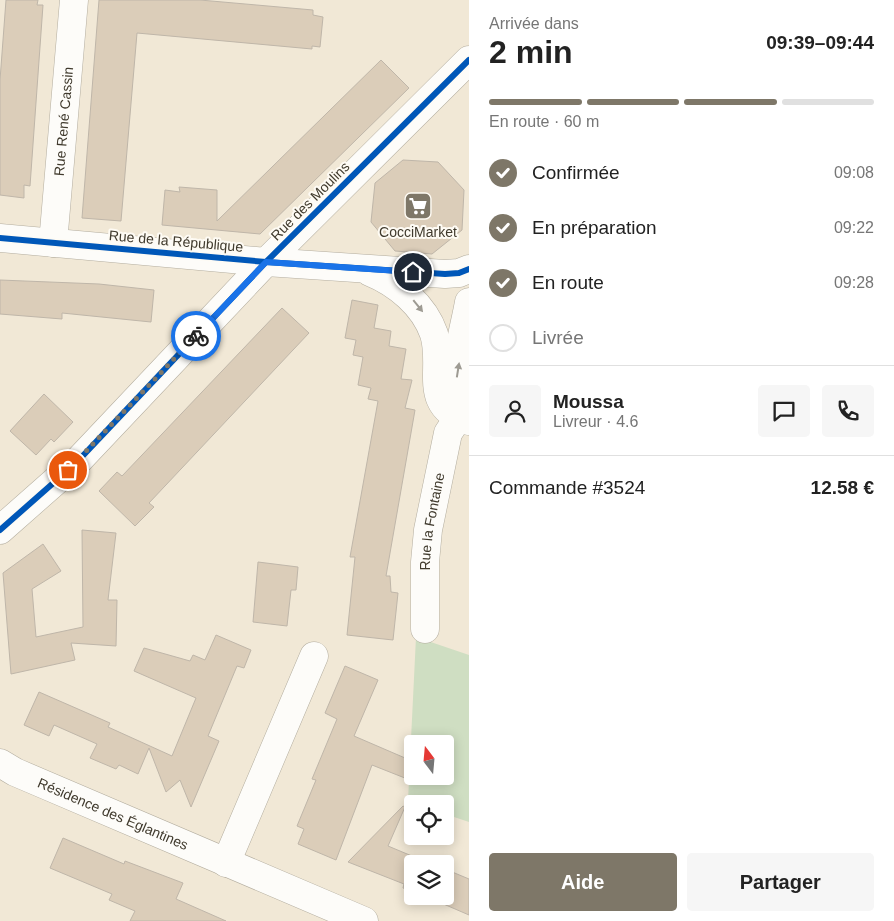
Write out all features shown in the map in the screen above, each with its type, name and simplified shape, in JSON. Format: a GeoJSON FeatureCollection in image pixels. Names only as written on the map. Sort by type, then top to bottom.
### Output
{"type":"FeatureCollection","features":[{"type":"Feature","properties":{"kind":"street","name":"Rue René Cassin"},"geometry":{"type":"LineString","coordinates":[[53,243],[74,0]]}},
{"type":"Feature","properties":{"kind":"street","name":"Rue des Moulins"},"geometry":{"type":"LineString","coordinates":[[0,530],[76,462],[266,262],[466,66]]}},
{"type":"Feature","properties":{"kind":"street","name":"Rue de la République"},"geometry":{"type":"LineString","coordinates":[[0,238],[364,269],[445,274],[458,273],[469,269]]}},
{"type":"Feature","properties":{"kind":"street"},"geometry":{"type":"LineString","coordinates":[[364,269],[402,290],[424,315],[436,344],[438,392],[444,406],[465,416]]}},
{"type":"Feature","properties":{"kind":"street"},"geometry":{"type":"LineString","coordinates":[[465,416],[456,383],[469,302]]}},
{"type":"Feature","properties":{"kind":"street","name":"Rue la Fontaine"},"geometry":{"type":"LineString","coordinates":[[424,629],[424,562],[428,530],[448,433],[465,416]]}},
{"type":"Feature","properties":{"kind":"street"},"geometry":{"type":"LineString","coordinates":[[226,863],[314,656]]}},
{"type":"Feature","properties":{"kind":"street","name":"Résidence des Églantines"},"geometry":{"type":"LineString","coordinates":[[0,763],[15,772],[364,921]]}},
{"type":"Feature","properties":{"kind":"green space"},"geometry":{"type":"Polygon","coordinates":[[[416,637],[469,655],[469,822],[454,817],[454,795],[408,795],[409,785],[454,785],[454,735],[411,735],[416,637]]]}},
{"type":"Feature","properties":{"kind":"building"},"geometry":{"type":"Polygon","coordinates":[[[6,0],[38,0],[37,5],[43,5],[30,186],[24,185],[24,198],[0,195],[0,80],[6,0]]]}},
{"type":"Feature","properties":{"kind":"building"},"geometry":{"type":"Polygon","coordinates":[[[99,0],[200,0],[313,10],[313,15],[323,17],[320,47],[312,46],[312,49],[137,33],[121,221],[82,218],[99,0]]]}},
{"type":"Feature","properties":{"kind":"building"},"geometry":{"type":"Polygon","coordinates":[[[381,60],[409,88],[260,234],[162,225],[165,190],[180,192],[179,187],[217,190],[217,221],[381,60]]]}},
{"type":"Feature","properties":{"kind":"building","name":"CocciMarket"},"geometry":{"type":"Polygon","coordinates":[[[403,160],[438,162],[464,190],[462,230],[432,254],[395,251],[371,222],[375,183],[403,160]]]}},
{"type":"Feature","properties":{"kind":"building"},"geometry":{"type":"Polygon","coordinates":[[[0,280],[99,284],[154,290],[151,322],[62,313],[62,319],[0,314],[0,280]]]}},
{"type":"Feature","properties":{"kind":"building"},"geometry":{"type":"Polygon","coordinates":[[[352,300],[378,305],[374,328],[391,331],[389,346],[406,349],[401,379],[412,380],[405,408],[415,410],[386,576],[390,576],[391,592],[398,593],[393,640],[347,635],[355,557],[350,557],[378,401],[368,399],[371,388],[358,385],[363,357],[353,355],[356,340],[345,338],[352,300]]]}},
{"type":"Feature","properties":{"kind":"building"},"geometry":{"type":"Polygon","coordinates":[[[282,308],[309,333],[149,503],[154,507],[135,526],[99,491],[117,472],[122,476],[282,308]]]}},
{"type":"Feature","properties":{"kind":"building"},"geometry":{"type":"Polygon","coordinates":[[[44,394],[73,422],[54,442],[51,439],[36,455],[10,431],[44,394]]]}},
{"type":"Feature","properties":{"kind":"building"},"geometry":{"type":"Polygon","coordinates":[[[82,530],[116,533],[108,600],[117,600],[116,646],[71,643],[75,660],[11,674],[3,573],[43,544],[61,571],[32,589],[36,637],[83,627],[82,530]]]}},
{"type":"Feature","properties":{"kind":"building"},"geometry":{"type":"Polygon","coordinates":[[[258,562],[298,567],[296,590],[291,590],[287,626],[253,622],[258,562]]]}},
{"type":"Feature","properties":{"kind":"building"},"geometry":{"type":"Polygon","coordinates":[[[216,635],[251,650],[244,668],[237,666],[208,736],[219,741],[191,807],[180,780],[166,792],[149,748],[138,774],[119,765],[116,769],[90,758],[97,744],[54,725],[49,736],[24,725],[39,692],[110,723],[108,727],[172,756],[196,698],[134,671],[144,648],[190,661],[193,655],[205,660],[216,635]]]}},
{"type":"Feature","properties":{"kind":"building"},"geometry":{"type":"Polygon","coordinates":[[[345,666],[378,680],[354,736],[404,758],[404,778],[372,765],[336,860],[298,844],[304,829],[297,826],[316,780],[312,779],[337,719],[325,713],[345,666]]]}},
{"type":"Feature","properties":{"kind":"building"},"geometry":{"type":"Polygon","coordinates":[[[404,806],[388,846],[410,855],[404,855],[404,884],[348,862],[404,806]]]}},
{"type":"Feature","properties":{"kind":"building"},"geometry":{"type":"Polygon","coordinates":[[[63,838],[124,864],[125,861],[183,883],[176,899],[226,921],[130,921],[135,911],[109,900],[112,894],[50,868],[63,838]]]}},
{"type":"Feature","properties":{"kind":"building"},"geometry":{"type":"Polygon","coordinates":[[[454,873],[469,879],[469,915],[446,905],[454,905],[454,873]]]}},
{"type":"Feature","properties":{"kind":"cycle path"},"geometry":{"type":"LineString","coordinates":[[0,530],[76,463],[266,262],[469,60]]}},
{"type":"Feature","properties":{"kind":"cycle path"},"geometry":{"type":"LineString","coordinates":[[0,238],[266,262],[445,274],[459,273],[469,269]]}},
{"type":"Feature","properties":{"kind":"way so far"},"geometry":{"type":"LineString","coordinates":[[68,470],[196,336]]}},
{"type":"Feature","properties":{"kind":"place","name":"CocciMarket"},"geometry":{"type":"Point","coordinates":[418,206]}},
{"type":"Feature","properties":{"kind":"route"},"geometry":{"type":"LineString","coordinates":[[196,336],[266,262],[413,272]]}}]}
